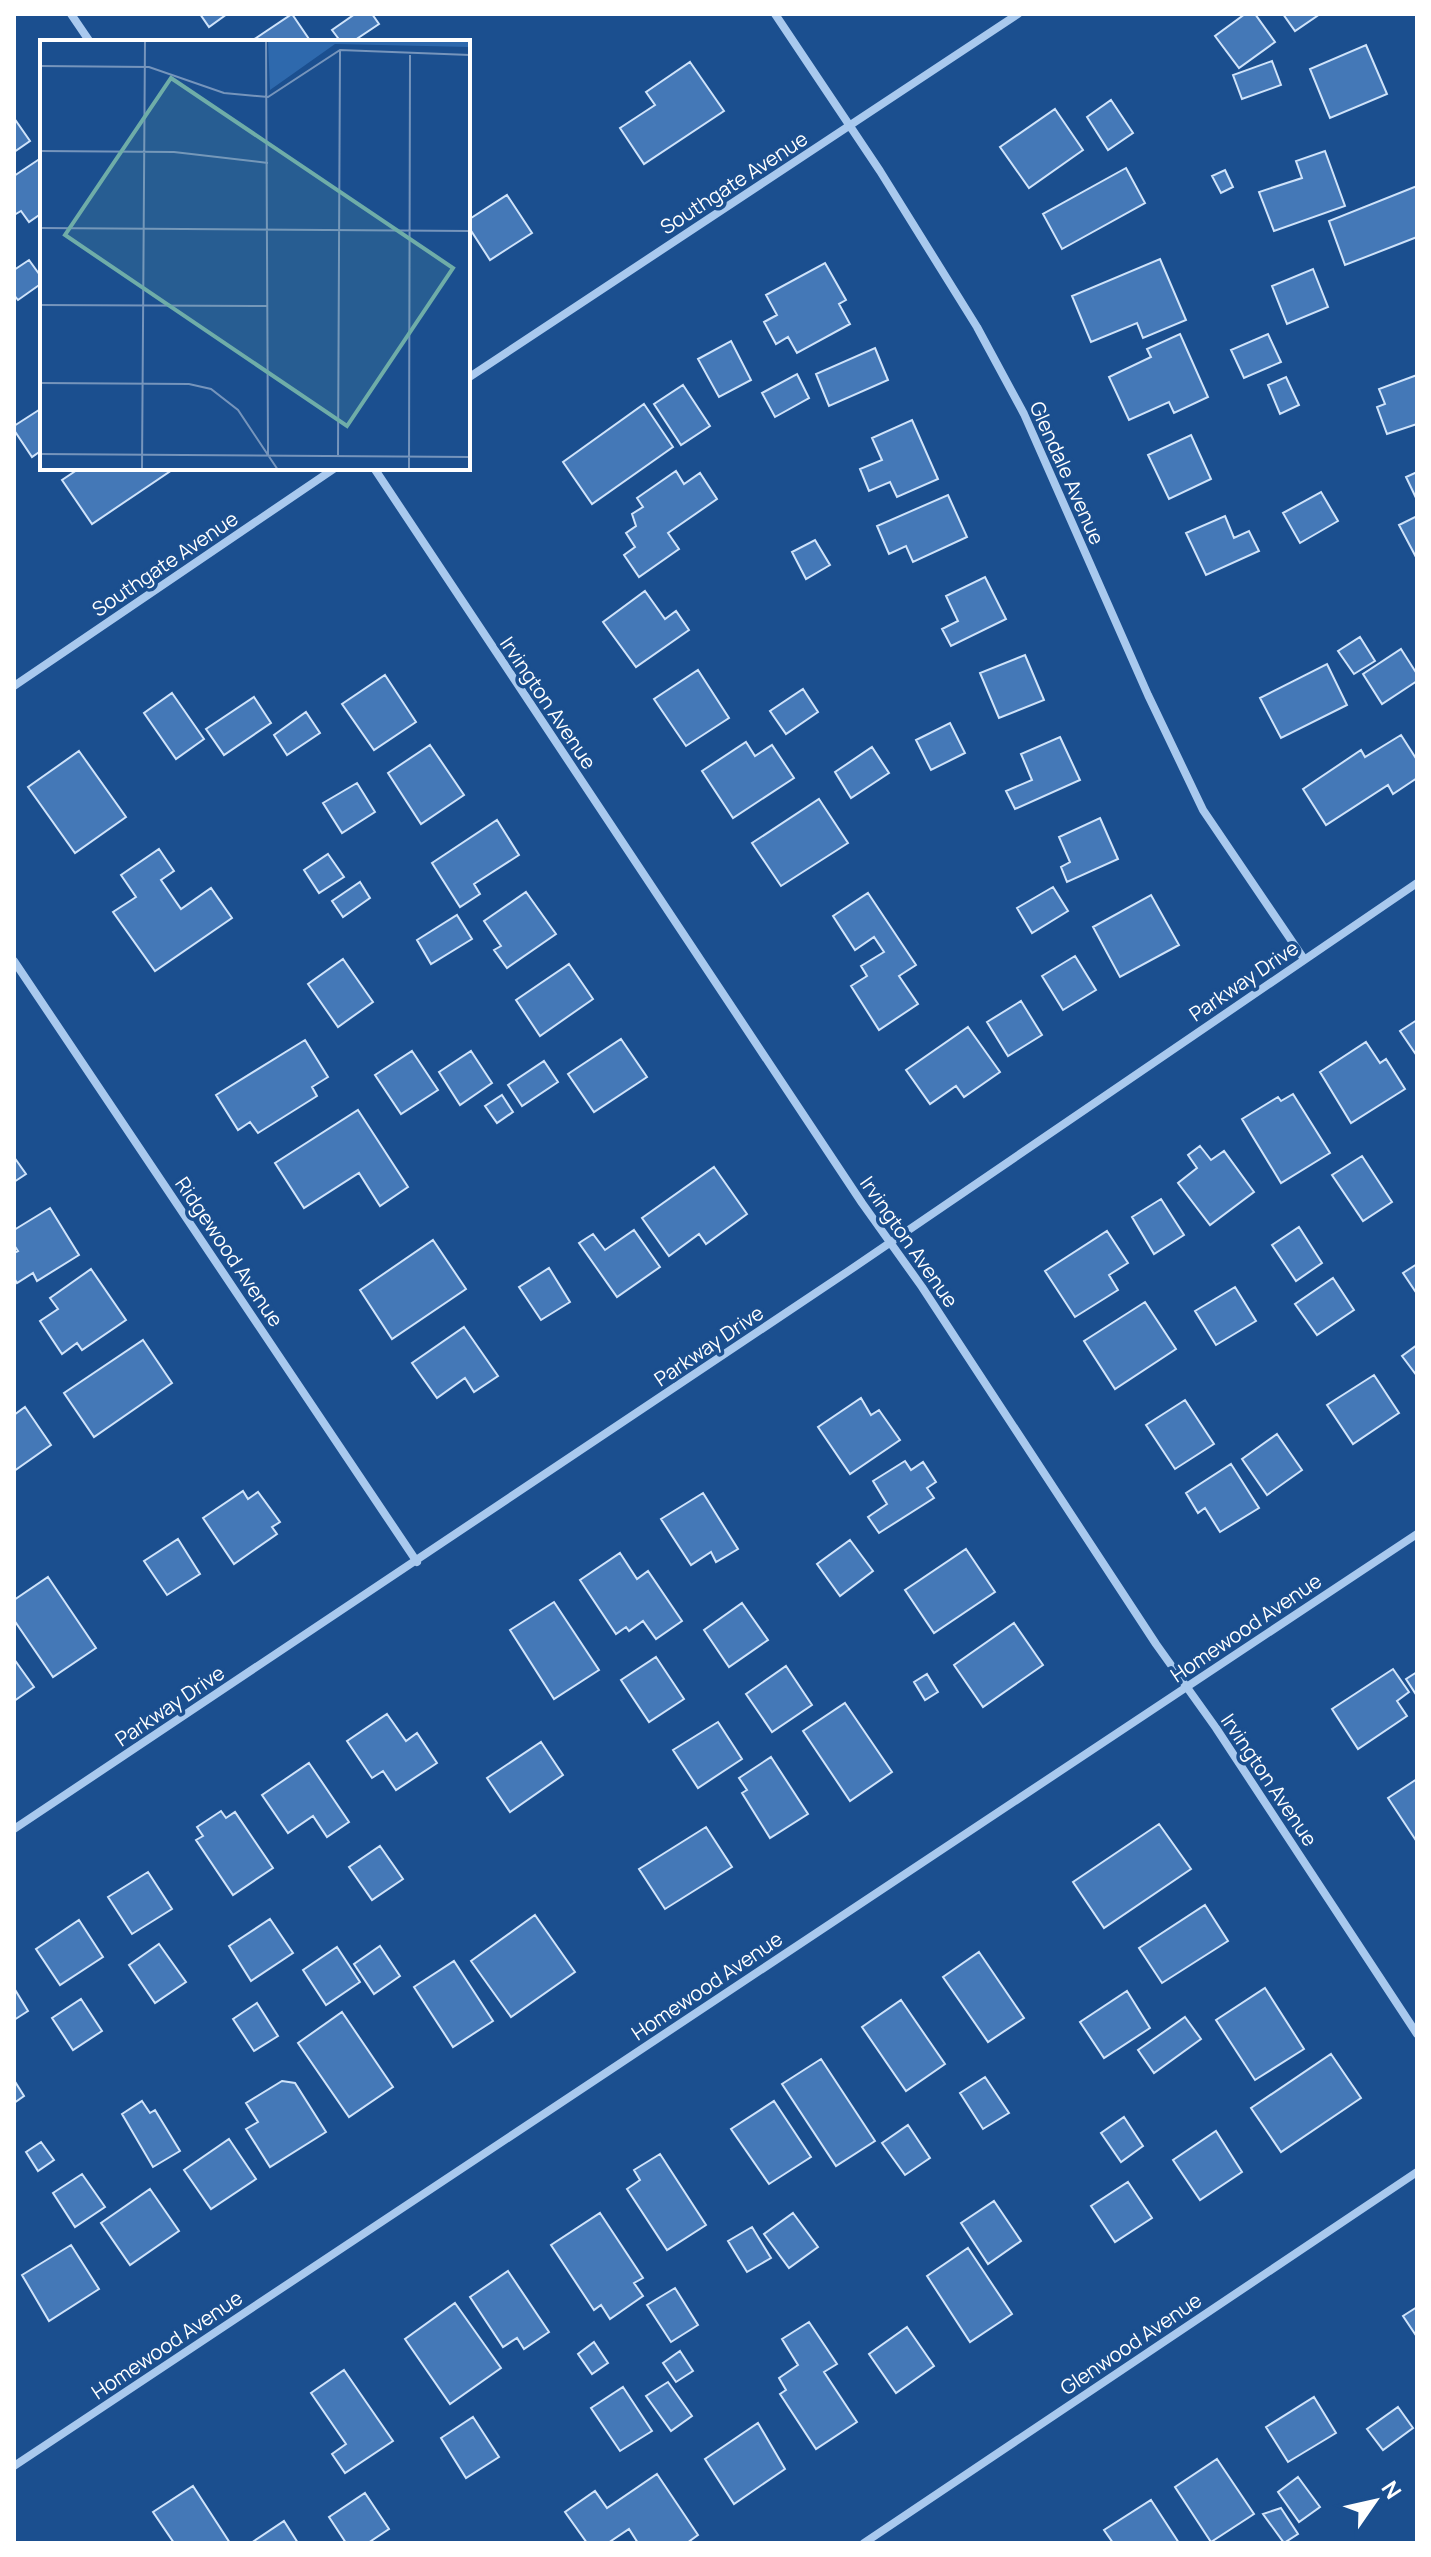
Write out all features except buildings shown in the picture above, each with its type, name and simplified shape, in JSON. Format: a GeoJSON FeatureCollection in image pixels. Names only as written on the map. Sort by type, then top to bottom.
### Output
{"type":"FeatureCollection","features":[{"type":"Feature","properties":{"kind":"street"},"geometry":{"type":"LineString","coordinates":[[71,14],[89,40]]}},
{"type":"Feature","properties":{"kind":"street","name":"Glendale Avenue"},"geometry":{"type":"LineString","coordinates":[[775,14],[851,126],[977,327],[1024,414],[1148,695],[1203,810],[1304,959]]}},
{"type":"Feature","properties":{"kind":"street","name":"Southgate Avenue"},"geometry":{"type":"LineString","coordinates":[[470,377],[1018,14]]}},
{"type":"Feature","properties":{"kind":"street","name":"Southgate Avenue"},"geometry":{"type":"LineString","coordinates":[[14,686],[332,470]]}},
{"type":"Feature","properties":{"kind":"street","name":"Irvington Avenue"},"geometry":{"type":"LineString","coordinates":[[375,470],[1417,2034]]}},
{"type":"Feature","properties":{"kind":"street","name":"Parkway Drive"},"geometry":{"type":"LineString","coordinates":[[14,1829],[417,1562],[1417,883]]}},
{"type":"Feature","properties":{"kind":"street","name":"Ridgewood Avenue"},"geometry":{"type":"LineString","coordinates":[[14,961],[417,1562]]}},
{"type":"Feature","properties":{"kind":"street","name":"Homewood Avenue"},"geometry":{"type":"LineString","coordinates":[[14,2466],[1417,1534]]}},
{"type":"Feature","properties":{"kind":"street","name":"Glenwood Avenue"},"geometry":{"type":"LineString","coordinates":[[864,2543],[1417,2172]]}}]}
